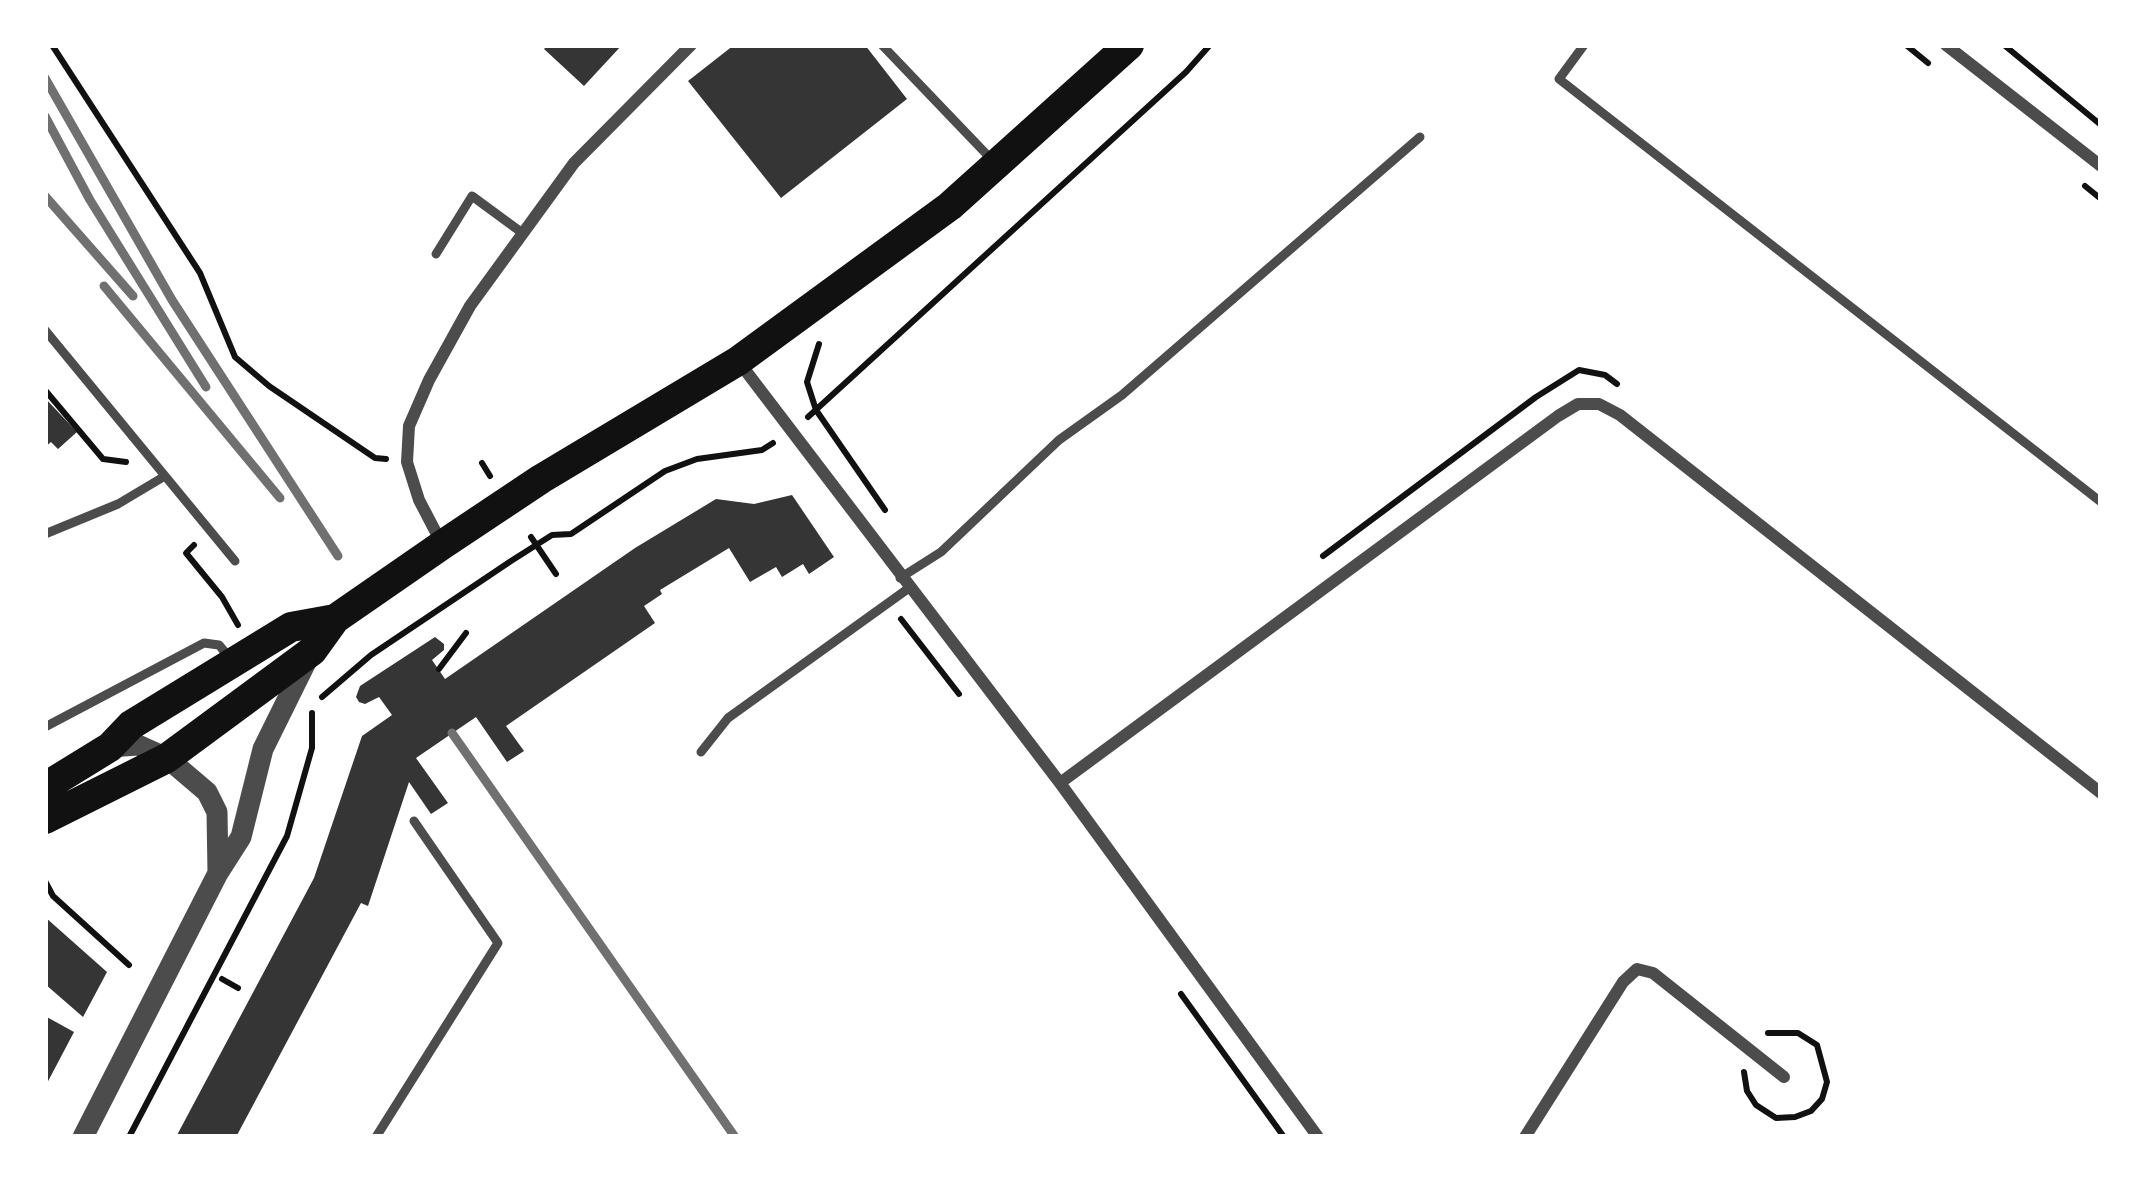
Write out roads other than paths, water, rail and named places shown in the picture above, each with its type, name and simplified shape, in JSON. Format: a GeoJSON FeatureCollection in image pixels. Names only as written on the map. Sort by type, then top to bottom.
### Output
{"type":"FeatureCollection","features":[{"type":"Feature","properties":{"kind":"main road"},"geometry":{"type":"LineString","coordinates":[[49,802],[166,758],[312,651],[335,620],[442,545],[541,479],[738,361],[950,206],[1129,45]]}},
{"type":"Feature","properties":{"kind":"main road"},"geometry":{"type":"LineString","coordinates":[[49,802],[131,725],[239,648],[291,627],[335,620]]}},
{"type":"Feature","properties":{"kind":"street"},"geometry":{"type":"LineString","coordinates":[[442,545],[419,500],[407,462],[409,426],[429,380],[470,306],[574,163],[691,45]]}},
{"type":"Feature","properties":{"kind":"street"},"geometry":{"type":"LineString","coordinates":[[1946,45],[2101,166]]}},
{"type":"Feature","properties":{"kind":"street"},"geometry":{"type":"LineString","coordinates":[[738,361],[1060,783],[1318,1137]]}},
{"type":"Feature","properties":{"kind":"street"},"geometry":{"type":"LineString","coordinates":[[1060,783],[1558,416],[1578,404],[1599,404],[1639,430],[2101,794]]}},
{"type":"Feature","properties":{"kind":"street"},"geometry":{"type":"LineString","coordinates":[[83,1137],[241,836],[263,749],[312,651]]}},
{"type":"Feature","properties":{"kind":"street"},"geometry":{"type":"LineString","coordinates":[[110,747],[138,745],[166,758],[212,800],[218,824],[218,873]]}},
{"type":"Feature","properties":{"kind":"street"},"geometry":{"type":"LineString","coordinates":[[1526,1137],[1623,982],[1637,969],[1653,973],[1784,1077]]}},
{"type":"Feature","properties":{"kind":"lane"},"geometry":{"type":"LineString","coordinates":[[883,45],[996,165]]}},
{"type":"Feature","properties":{"kind":"lane"},"geometry":{"type":"LineString","coordinates":[[1584,45],[1559,79],[2101,502]]}},
{"type":"Feature","properties":{"kind":"lane"},"geometry":{"type":"LineString","coordinates":[[700,752],[728,718],[889,602],[1059,440],[1122,395],[1420,137]]}},
{"type":"Feature","properties":{"kind":"lane"},"geometry":{"type":"LineString","coordinates":[[436,254],[472,196],[521,232]]}},
{"type":"Feature","properties":{"kind":"lane"},"geometry":{"type":"LineString","coordinates":[[45,330],[235,561]]}},
{"type":"Feature","properties":{"kind":"lane"},"geometry":{"type":"LineString","coordinates":[[45,534],[118,504],[165,476]]}},
{"type":"Feature","properties":{"kind":"lane"},"geometry":{"type":"LineString","coordinates":[[45,727],[204,643],[239,648]]}},
{"type":"Feature","properties":{"kind":"lane"},"geometry":{"type":"LineString","coordinates":[[376,1137],[498,943],[414,821]]}},
{"type":"Feature","properties":{"kind":"railway"},"geometry":{"type":"LineString","coordinates":[[45,78],[172,300],[338,556]]}},
{"type":"Feature","properties":{"kind":"railway"},"geometry":{"type":"LineString","coordinates":[[45,116],[90,200],[206,387]]}},
{"type":"Feature","properties":{"kind":"railway"},"geometry":{"type":"LineString","coordinates":[[45,196],[133,296]]}},
{"type":"Feature","properties":{"kind":"railway"},"geometry":{"type":"LineString","coordinates":[[104,286],[280,498]]}},
{"type":"Feature","properties":{"kind":"railway"},"geometry":{"type":"LineString","coordinates":[[452,733],[735,1137]]}}]}
